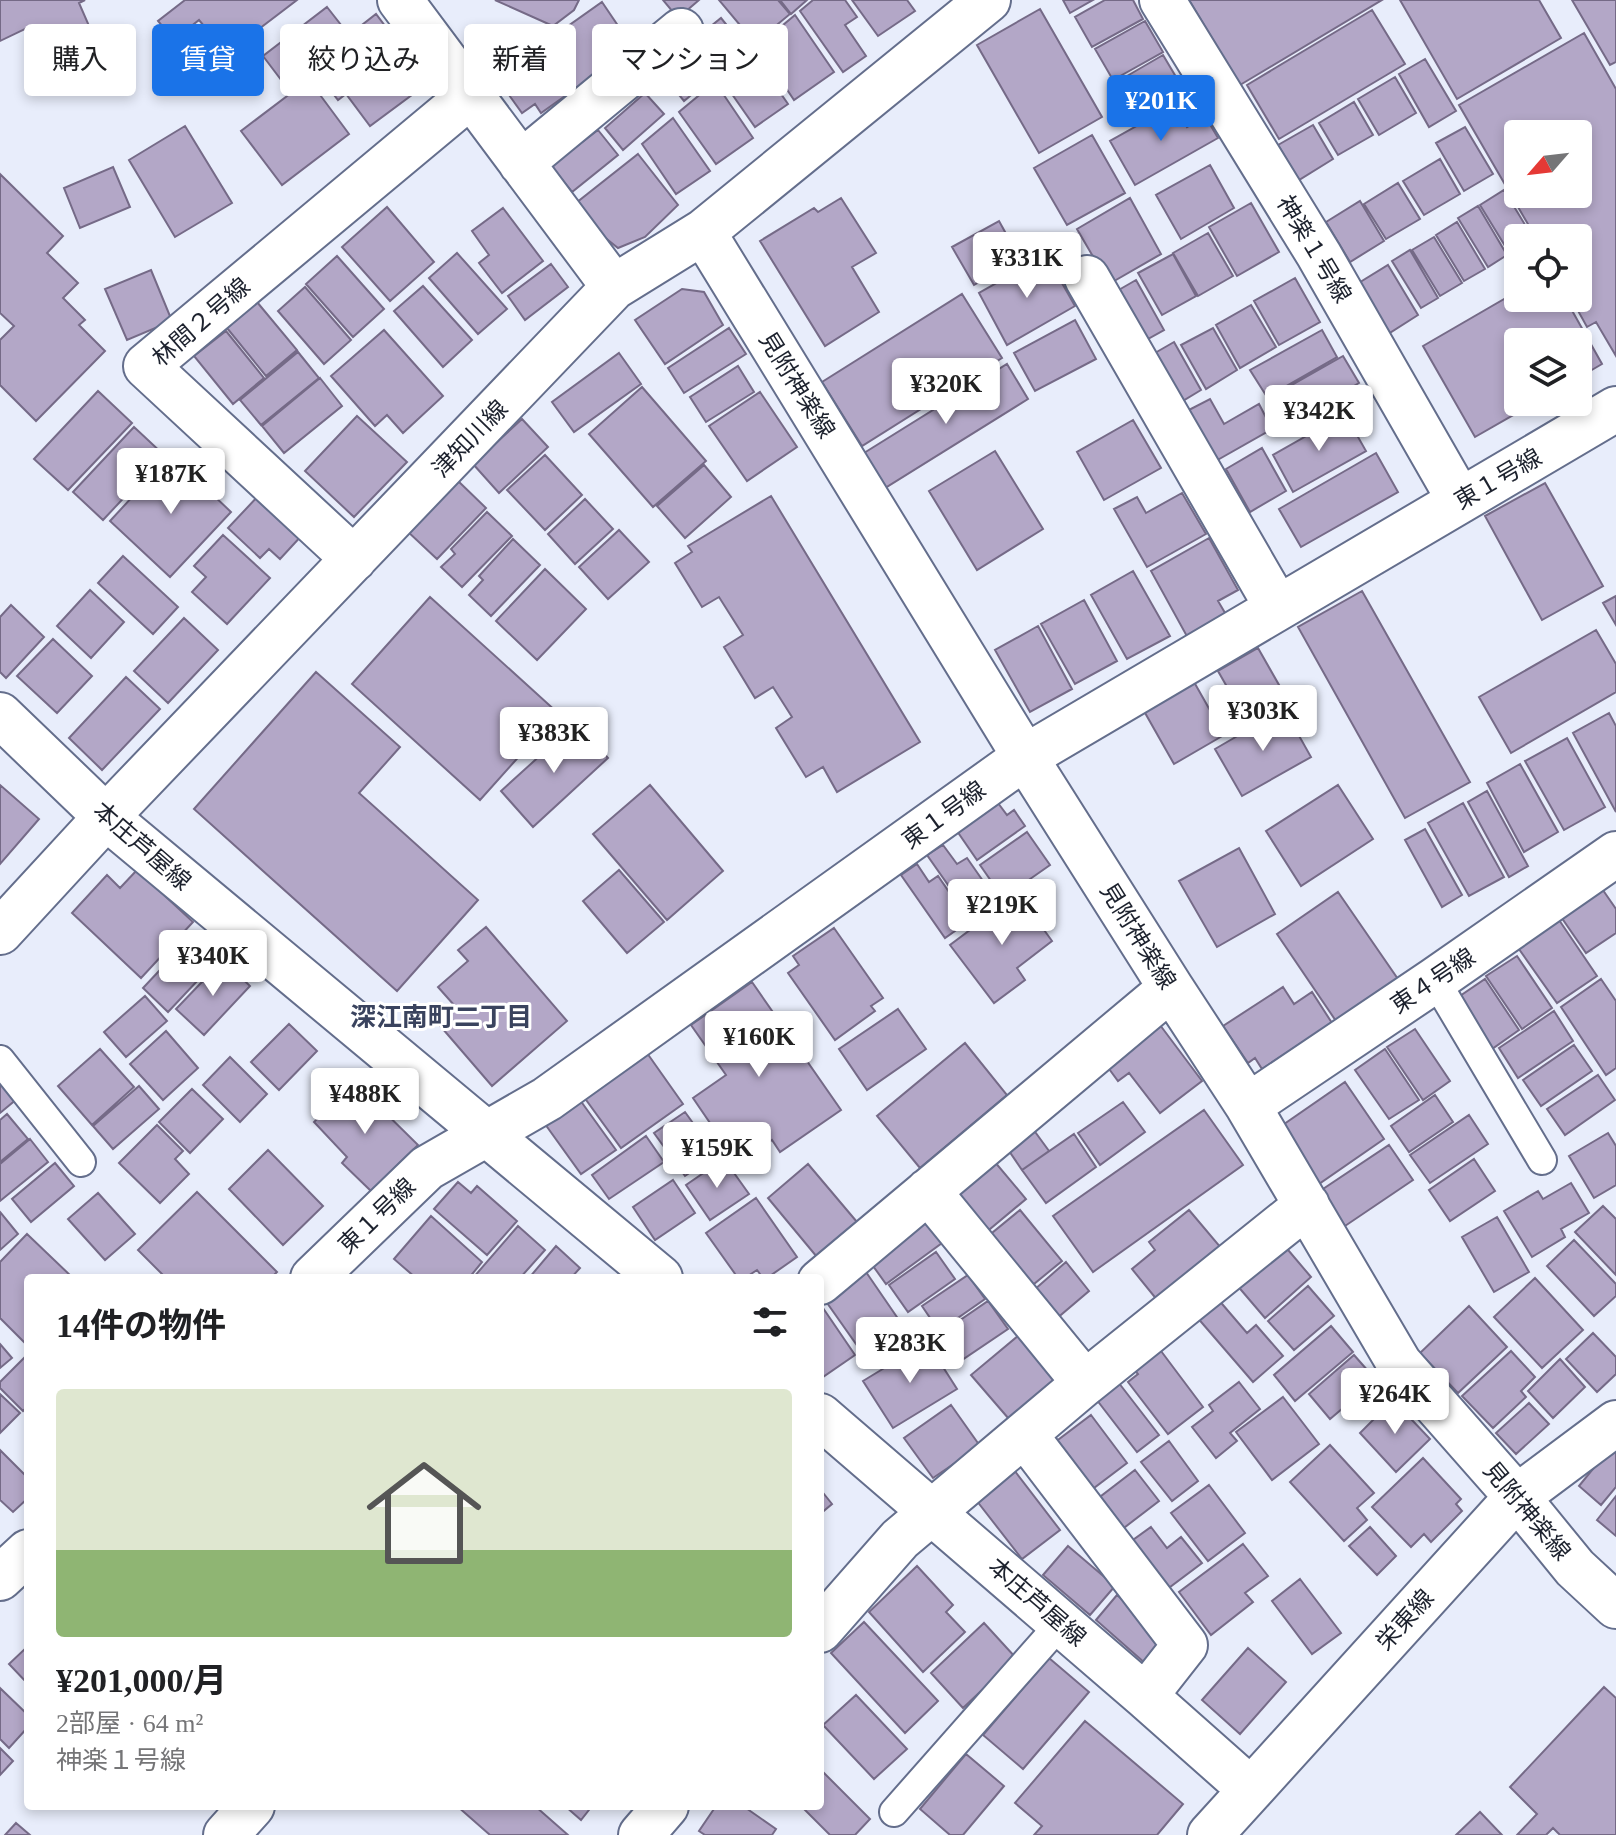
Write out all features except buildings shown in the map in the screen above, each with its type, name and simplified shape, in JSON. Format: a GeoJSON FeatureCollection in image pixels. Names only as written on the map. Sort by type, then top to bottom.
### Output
{"type":"FeatureCollection","features":[{"type":"Feature","properties":{"kind":"street"},"geometry":{"type":"LineString","coordinates":[[400,0],[464,86]]}},
{"type":"Feature","properties":{"kind":"street","name":"津知川線"},"geometry":{"type":"LineString","coordinates":[[0,932],[106,817],[614,287],[703,232],[988,0]]}},
{"type":"Feature","properties":{"kind":"street","name":"神楽１号線"},"geometry":{"type":"LineString","coordinates":[[1162,0],[1319,255],[1460,501]]}},
{"type":"Feature","properties":{"kind":"street","name":"林間２号線"},"geometry":{"type":"LineString","coordinates":[[354,559],[146,366],[470,96]]}},
{"type":"Feature","properties":{"kind":"street"},"geometry":{"type":"LineString","coordinates":[[472,96],[614,287]]}},
{"type":"Feature","properties":{"kind":"street"},"geometry":{"type":"LineString","coordinates":[[521,163],[602,96]]}},
{"type":"Feature","properties":{"kind":"street","name":"見附神楽線"},"geometry":{"type":"LineString","coordinates":[[703,232],[1025,757],[1248,1106],[1399,1363],[1575,1568],[1616,1606]]}},
{"type":"Feature","properties":{"kind":"street"},"geometry":{"type":"LineString","coordinates":[[1087,278],[1277,607]]}},
{"type":"Feature","properties":{"kind":"street","name":"東１号線"},"geometry":{"type":"LineString","coordinates":[[317,1274],[427,1168],[547,1099],[1025,757],[1616,409]]}},
{"type":"Feature","properties":{"kind":"street","name":"本庄芦屋線"},"geometry":{"type":"LineString","coordinates":[[0,715],[106,817],[655,1274]]}},
{"type":"Feature","properties":{"kind":"street","name":"東４号線"},"geometry":{"type":"LineString","coordinates":[[1248,1106],[1616,854]]}},
{"type":"Feature","properties":{"kind":"street"},"geometry":{"type":"LineString","coordinates":[[824,1279],[1171,988]]}},
{"type":"Feature","properties":{"kind":"street"},"geometry":{"type":"LineString","coordinates":[[928,1191],[1085,1383]]}},
{"type":"Feature","properties":{"kind":"street"},"geometry":{"type":"LineString","coordinates":[[824,1625],[900,1539],[1085,1383],[1307,1205]]}},
{"type":"Feature","properties":{"kind":"street","name":"本庄芦屋線"},"geometry":{"type":"LineString","coordinates":[[824,1419],[1251,1790]]}},
{"type":"Feature","properties":{"kind":"street","name":"栄東線"},"geometry":{"type":"LineString","coordinates":[[1210,1835],[1517,1497],[1616,1423]]}},
{"type":"Feature","properties":{"kind":"street"},"geometry":{"type":"LineString","coordinates":[[1025,1435],[1185,1645],[1145,1696]]}},
{"type":"Feature","properties":{"kind":"street"},"geometry":{"type":"LineString","coordinates":[[0,1578],[24,1556]]}},
{"type":"Feature","properties":{"kind":"street"},"geometry":{"type":"LineString","coordinates":[[226,1835],[248,1810]]}},
{"type":"Feature","properties":{"kind":"street"},"geometry":{"type":"LineString","coordinates":[[641,1835],[663,1810]]}},
{"type":"Feature","properties":{"kind":"lane"},"geometry":{"type":"LineString","coordinates":[[1435,980],[1542,1160]]}},
{"type":"Feature","properties":{"kind":"lane"},"geometry":{"type":"LineString","coordinates":[[0,1060],[81,1162]]}},
{"type":"Feature","properties":{"kind":"lane"},"geometry":{"type":"LineString","coordinates":[[894,1812],[1061,1623]]}},
{"type":"Feature","properties":{"kind":"district","name":"深江南町二丁目"},"geometry":{"type":"Point","coordinates":[441,1017]}}]}
